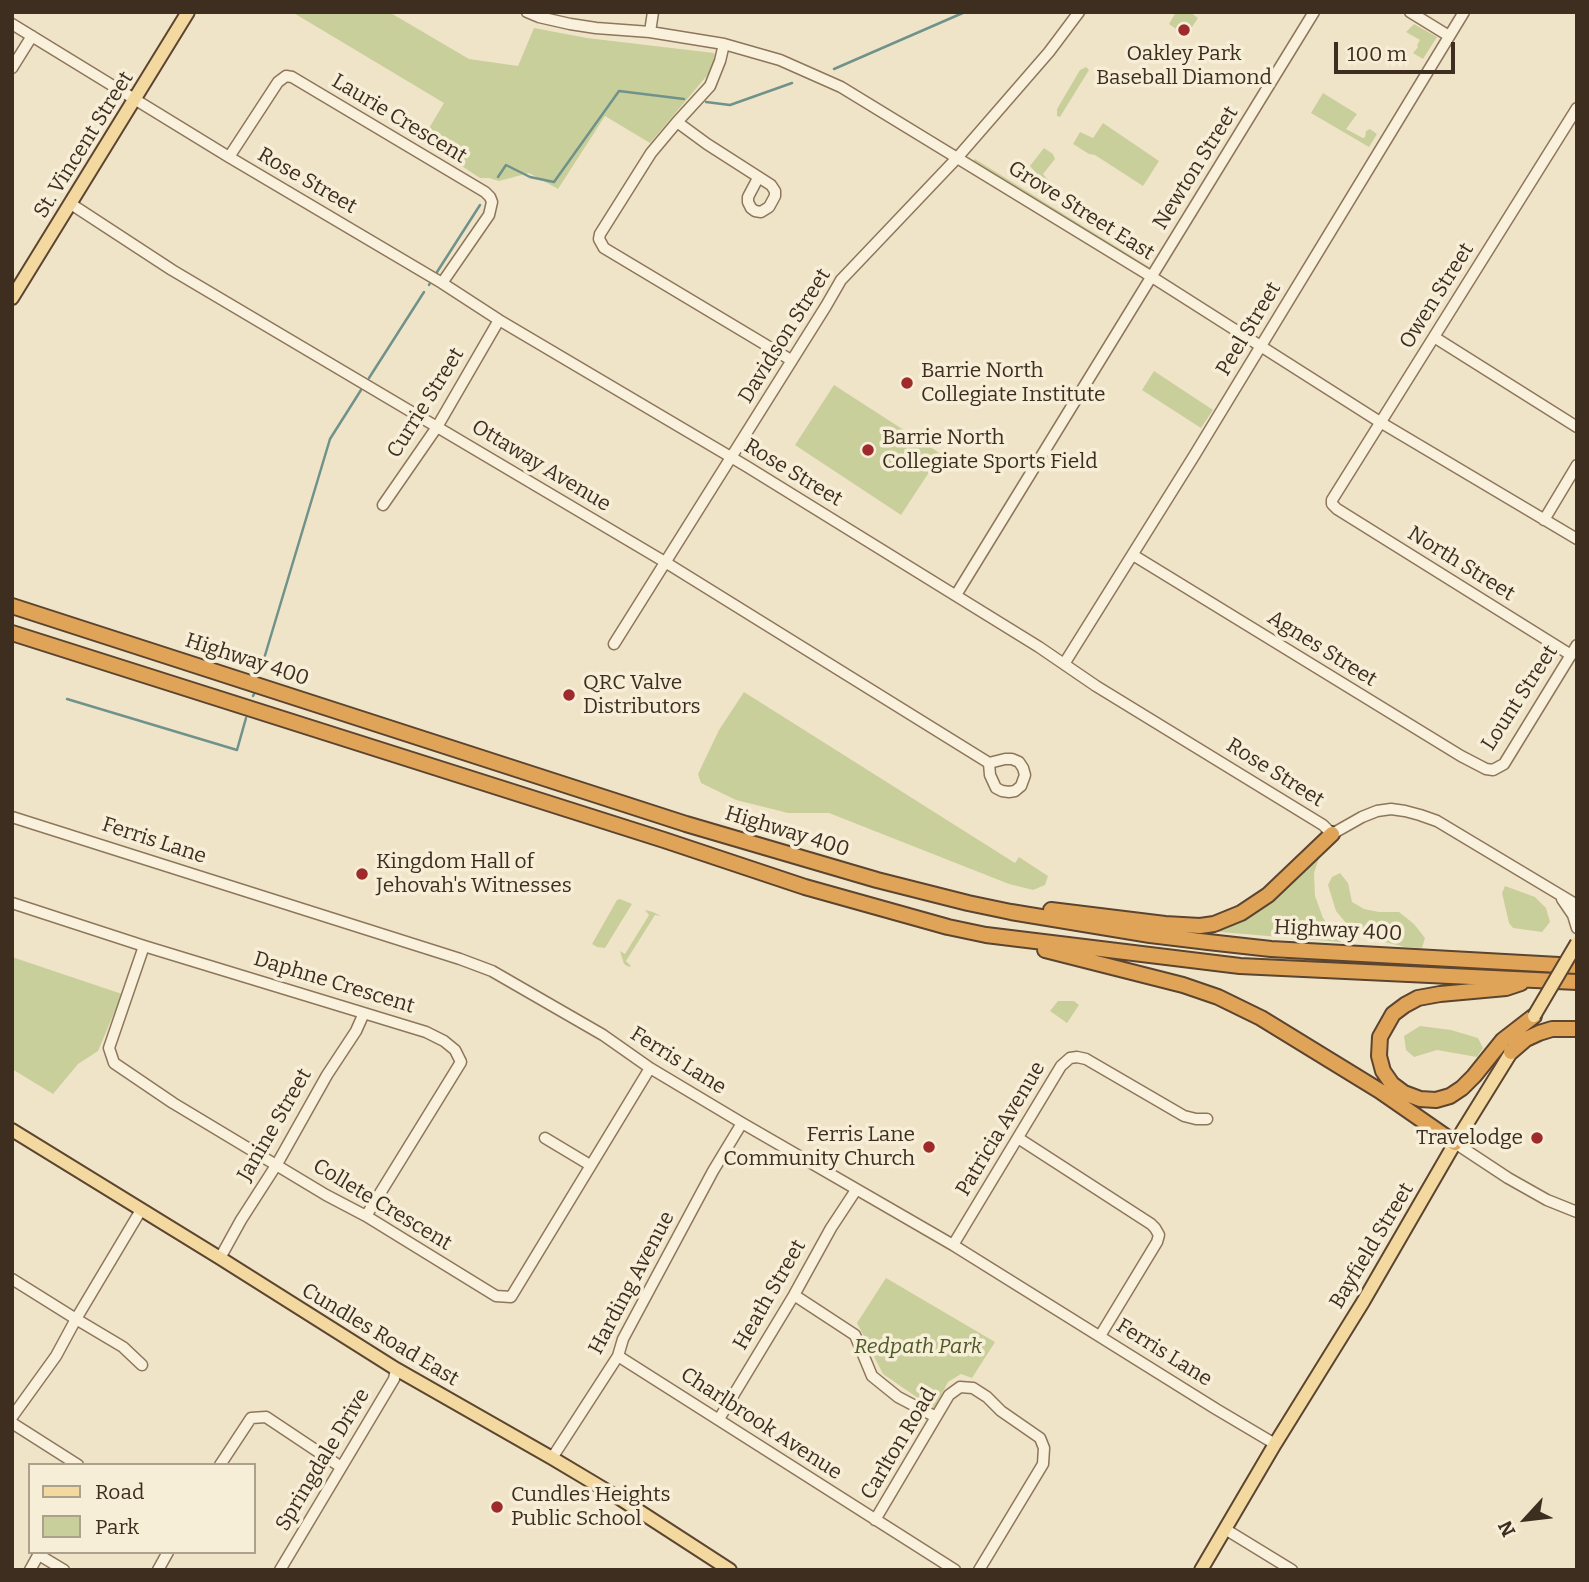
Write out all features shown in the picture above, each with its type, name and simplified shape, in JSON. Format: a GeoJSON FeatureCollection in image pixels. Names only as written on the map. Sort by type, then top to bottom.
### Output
{"type":"FeatureCollection","features":[{"type":"Feature","properties":{"kind":"highway","name":"Highway 400"},"geometry":{"type":"LineString","coordinates":[[12,606],[685,824],[877,880],[1011,912],[1150,935],[1271,949],[1577,965]]}},
{"type":"Feature","properties":{"kind":"highway","name":"Highway 400"},"geometry":{"type":"LineString","coordinates":[[12,633],[805,887],[948,927],[986,935],[1240,966],[1577,982]]}},
{"type":"Feature","properties":{"kind":"highway"},"geometry":{"type":"LineString","coordinates":[[1011,912],[1054,909],[1165,923],[1200,926],[1214,924],[1241,913],[1268,895],[1332,834]]}},
{"type":"Feature","properties":{"kind":"highway"},"geometry":{"type":"LineString","coordinates":[[986,935],[1183,985],[1218,997],[1261,1018],[1359,1078],[1455,1143]]}},
{"type":"Feature","properties":{"kind":"highway"},"geometry":{"type":"LineString","coordinates":[[1530,980],[1506,988],[1418,998],[1405,1004],[1393,1014],[1380,1037],[1379,1056],[1383,1071],[1392,1084],[1404,1093],[1420,1099],[1436,1100],[1450,1096],[1474,1076],[1503,1040],[1534,1016]]}},
{"type":"Feature","properties":{"kind":"highway"},"geometry":{"type":"LineString","coordinates":[[1511,1052],[1526,1039],[1539,1033],[1577,1029]]}},
{"type":"Feature","properties":{"kind":"main road","name":"St. Vincent Street"},"geometry":{"type":"LineString","coordinates":[[12,298],[188,12]]}},
{"type":"Feature","properties":{"kind":"main road","name":"Bayfield Street"},"geometry":{"type":"LineString","coordinates":[[1201,1570],[1577,943]]}},
{"type":"Feature","properties":{"kind":"main road","name":"Cundles Road East"},"geometry":{"type":"LineString","coordinates":[[12,1130],[396,1369],[619,1498],[730,1570]]}},
{"type":"Feature","properties":{"kind":"street","name":"Grove Street East"},"geometry":{"type":"LineString","coordinates":[[527,12],[569,24],[650,32],[724,44],[780,60],[841,87],[1152,277],[1380,422],[1577,539]]}},
{"type":"Feature","properties":{"kind":"street"},"geometry":{"type":"LineString","coordinates":[[650,32],[653,12]]}},
{"type":"Feature","properties":{"kind":"street","name":"Davidson Street"},"geometry":{"type":"LineString","coordinates":[[614,644],[841,280],[957,159],[1049,52],[1079,12]]}},
{"type":"Feature","properties":{"kind":"street","name":"Newton Street"},"geometry":{"type":"LineString","coordinates":[[956,595],[1314,12]]}},
{"type":"Feature","properties":{"kind":"street"},"geometry":{"type":"LineString","coordinates":[[1410,12],[1449,36]]}},
{"type":"Feature","properties":{"kind":"street","name":"Peel Street"},"geometry":{"type":"LineString","coordinates":[[1064,664],[1464,12]]}},
{"type":"Feature","properties":{"kind":"street","name":"Rose Street"},"geometry":{"type":"LineString","coordinates":[[12,24],[499,320],[732,457],[1039,646],[1323,825],[1332,834],[1377,811],[1405,811],[1437,821],[1577,905]]}},
{"type":"Feature","properties":{"kind":"street"},"geometry":{"type":"LineString","coordinates":[[12,68],[32,36]]}},
{"type":"Feature","properties":{"kind":"street"},"geometry":{"type":"LineString","coordinates":[[724,44],[710,86],[651,153],[599,239],[604,248],[791,360]]}},
{"type":"Feature","properties":{"kind":"street","name":"Laurie Crescent"},"geometry":{"type":"LineString","coordinates":[[229,157],[278,82],[286,76],[485,192],[492,202],[485,223],[442,283]]}},
{"type":"Feature","properties":{"kind":"street","name":"Owen Street"},"geometry":{"type":"LineString","coordinates":[[1332,504],[1333,497],[1577,108]]}},
{"type":"Feature","properties":{"kind":"street"},"geometry":{"type":"LineString","coordinates":[[677,121],[758,178]]}},
{"type":"Feature","properties":{"kind":"street","name":"Ottaway Avenue"},"geometry":{"type":"LineString","coordinates":[[71,204],[172,270],[665,562],[989,763]]}},
{"type":"Feature","properties":{"kind":"street","name":"Currie Street"},"geometry":{"type":"LineString","coordinates":[[383,505],[437,426],[499,320]]}},
{"type":"Feature","properties":{"kind":"street"},"geometry":{"type":"LineString","coordinates":[[1434,337],[1577,427]]}},
{"type":"Feature","properties":{"kind":"street"},"geometry":{"type":"LineString","coordinates":[[1544,520],[1577,465]]}},
{"type":"Feature","properties":{"kind":"street","name":"North Street"},"geometry":{"type":"LineString","coordinates":[[1332,504],[1571,655]]}},
{"type":"Feature","properties":{"kind":"street","name":"Agnes Street"},"geometry":{"type":"LineString","coordinates":[[1133,555],[1461,757],[1493,770]]}},
{"type":"Feature","properties":{"kind":"street","name":"Lount Street"},"geometry":{"type":"LineString","coordinates":[[1493,770],[1504,764],[1577,645]]}},
{"type":"Feature","properties":{"kind":"street","name":"Ferris Lane"},"geometry":{"type":"LineString","coordinates":[[12,817],[492,971],[603,1035],[650,1068],[742,1123],[953,1245],[1275,1444]]}},
{"type":"Feature","properties":{"kind":"street","name":"Rose Street"},"geometry":{"type":"LineString","coordinates":[[1557,894],[1573,915],[1577,928]]}},
{"type":"Feature","properties":{"kind":"street","name":"Daphne Crescent"},"geometry":{"type":"LineString","coordinates":[[12,903],[426,1032],[455,1050],[461,1062],[366,1216]]}},
{"type":"Feature","properties":{"kind":"street","name":"Collete Crescent"},"geometry":{"type":"LineString","coordinates":[[144,946],[109,1048],[114,1063],[173,1103],[496,1296],[511,1297],[650,1068]]}},
{"type":"Feature","properties":{"kind":"street","name":"Janine Street"},"geometry":{"type":"LineString","coordinates":[[220,1258],[327,1075],[356,1031],[364,1013]]}},
{"type":"Feature","properties":{"kind":"street","name":"Patricia Avenue"},"geometry":{"type":"LineString","coordinates":[[953,1245],[1062,1066],[1070,1058],[1086,1059],[1184,1116],[1207,1119]]}},
{"type":"Feature","properties":{"kind":"street","name":"Harding Avenue"},"geometry":{"type":"LineString","coordinates":[[552,1458],[618,1356],[624,1339],[706,1183],[742,1123]]}},
{"type":"Feature","properties":{"kind":"street"},"geometry":{"type":"LineString","coordinates":[[545,1138],[590,1165]]}},
{"type":"Feature","properties":{"kind":"street"},"geometry":{"type":"LineString","coordinates":[[1018,1138],[1151,1224],[1159,1235],[1100,1336]]}},
{"type":"Feature","properties":{"kind":"street"},"geometry":{"type":"LineString","coordinates":[[1455,1143],[1517,1184],[1577,1212]]}},
{"type":"Feature","properties":{"kind":"street","name":"Heath Street"},"geometry":{"type":"LineString","coordinates":[[719,1419],[856,1190]]}},
{"type":"Feature","properties":{"kind":"street"},"geometry":{"type":"LineString","coordinates":[[75,1463],[12,1420],[56,1356],[141,1210]]}},
{"type":"Feature","properties":{"kind":"street"},"geometry":{"type":"LineString","coordinates":[[12,1279],[123,1346],[142,1365]]}},
{"type":"Feature","properties":{"kind":"street"},"geometry":{"type":"LineString","coordinates":[[794,1295],[855,1335],[872,1376],[898,1397],[936,1417]]}},
{"type":"Feature","properties":{"kind":"street","name":"Charlbrook Avenue"},"geometry":{"type":"LineString","coordinates":[[618,1356],[955,1570]]}},
{"type":"Feature","properties":{"kind":"street","name":"Springdale Drive"},"geometry":{"type":"LineString","coordinates":[[280,1570],[394,1379],[396,1369]]}},
{"type":"Feature","properties":{"kind":"street","name":"Carlton Road"},"geometry":{"type":"LineString","coordinates":[[875,1520],[949,1395],[960,1387],[973,1388],[1040,1438],[1044,1448],[1043,1464],[979,1570]]}},
{"type":"Feature","properties":{"kind":"street"},"geometry":{"type":"LineString","coordinates":[[221,1463],[251,1418],[266,1417],[341,1467]]}},
{"type":"Feature","properties":{"kind":"street"},"geometry":{"type":"LineString","coordinates":[[1225,1529],[1292,1570]]}},
{"type":"Feature","properties":{"kind":"street"},"geometry":{"type":"LineString","coordinates":[[30,1570],[39,1554],[64,1570]]}},
{"type":"Feature","properties":{"kind":"street"},"geometry":{"type":"LineString","coordinates":[[158,1570],[167,1554]]}},
{"type":"Feature","properties":{"kind":"green space"},"geometry":{"type":"Polygon","coordinates":[[[292,12],[389,12],[469,59],[518,66],[534,28],[587,38],[714,53],[715,56],[710,72],[650,143],[605,116],[558,189],[529,173],[499,181],[480,178],[422,140],[444,103],[292,12]]]}},
{"type":"Feature","properties":{"kind":"green space","name":"Oakley Park Baseball Diamond"},"geometry":{"type":"Polygon","coordinates":[[[1176,12],[1190,12],[1198,18],[1186,36],[1169,24],[1176,12]]]}},
{"type":"Feature","properties":{"kind":"green space"},"geometry":{"type":"Polygon","coordinates":[[[1414,24],[1437,37],[1423,59],[1413,53],[1420,40],[1406,32],[1414,24]]]}},
{"type":"Feature","properties":{"kind":"green space"},"geometry":{"type":"Polygon","coordinates":[[[1086,67],[1089,70],[1060,117],[1057,116],[1057,109],[1080,70],[1086,67]]]}},
{"type":"Feature","properties":{"kind":"green space"},"geometry":{"type":"Polygon","coordinates":[[[1323,93],[1357,114],[1346,129],[1363,138],[1370,129],[1377,134],[1369,147],[1311,113],[1323,93]]]}},
{"type":"Feature","properties":{"kind":"green space"},"geometry":{"type":"Polygon","coordinates":[[[1103,123],[1159,161],[1143,186],[1073,144],[1080,132],[1093,138],[1103,123]]]}},
{"type":"Feature","properties":{"kind":"green space"},"geometry":{"type":"Polygon","coordinates":[[[1044,148],[1053,154],[1055,159],[1043,174],[1049,181],[1042,188],[1035,185],[1037,174],[1030,166],[1044,148]]]}},
{"type":"Feature","properties":{"kind":"green space"},"geometry":{"type":"Polygon","coordinates":[[[975,159],[1149,267],[1144,268],[973,161],[975,159]]]}},
{"type":"Feature","properties":{"kind":"green space"},"geometry":{"type":"Polygon","coordinates":[[[1154,371],[1213,410],[1201,428],[1142,390],[1154,371]]]}},
{"type":"Feature","properties":{"kind":"green space","name":"Barrie North Collegiate Sports Field"},"geometry":{"type":"Polygon","coordinates":[[[834,385],[941,454],[901,515],[795,445],[834,385]]]}},
{"type":"Feature","properties":{"kind":"green space"},"geometry":{"type":"Polygon","coordinates":[[[744,692],[1015,863],[1019,857],[1048,876],[1045,885],[1033,890],[1009,884],[829,813],[788,813],[736,800],[701,783],[698,774],[719,730],[744,692]]]}},
{"type":"Feature","properties":{"kind":"green space"},"geometry":{"type":"Polygon","coordinates":[[[1320,855],[1314,873],[1315,896],[1323,918],[1341,942],[1207,931],[1277,893],[1320,855]]]}},
{"type":"Feature","properties":{"kind":"green space"},"geometry":{"type":"Polygon","coordinates":[[[1340,873],[1348,883],[1352,902],[1364,909],[1399,912],[1414,924],[1425,938],[1422,948],[1380,941],[1351,929],[1336,911],[1328,885],[1332,877],[1340,873]]]}},
{"type":"Feature","properties":{"kind":"green space"},"geometry":{"type":"Polygon","coordinates":[[[1505,886],[1535,897],[1546,908],[1550,922],[1542,932],[1513,928],[1509,923],[1502,893],[1505,886]]]}},
{"type":"Feature","properties":{"kind":"green space"},"geometry":{"type":"Polygon","coordinates":[[[620,899],[632,904],[605,948],[597,947],[592,944],[620,899]]]}},
{"type":"Feature","properties":{"kind":"green space"},"geometry":{"type":"Polygon","coordinates":[[[645,910],[661,916],[655,915],[626,961],[631,966],[629,967],[624,964],[620,951],[625,954],[649,915],[645,910]]]}},
{"type":"Feature","properties":{"kind":"green space"},"geometry":{"type":"Polygon","coordinates":[[[12,957],[122,994],[98,1051],[78,1064],[53,1094],[12,1069],[12,957]]]}},
{"type":"Feature","properties":{"kind":"green space"},"geometry":{"type":"Polygon","coordinates":[[[1058,1001],[1074,1001],[1079,1005],[1067,1023],[1050,1011],[1058,1001]]]}},
{"type":"Feature","properties":{"kind":"green space"},"geometry":{"type":"Polygon","coordinates":[[[1420,1026],[1451,1030],[1478,1038],[1483,1048],[1477,1057],[1437,1050],[1414,1057],[1406,1050],[1404,1036],[1420,1026]]]}},
{"type":"Feature","properties":{"kind":"green space","name":"Redpath Park"},"geometry":{"type":"Polygon","coordinates":[[[886,1278],[995,1342],[972,1378],[961,1374],[948,1382],[934,1409],[883,1374],[857,1323],[886,1278]]]}},
{"type":"Feature","properties":{"kind":"waterway"},"geometry":{"type":"LineString","coordinates":[[834,69],[965,12]]}},
{"type":"Feature","properties":{"kind":"waterway"},"geometry":{"type":"LineString","coordinates":[[706,102],[730,105],[792,83]]}},
{"type":"Feature","properties":{"kind":"waterway"},"geometry":{"type":"LineString","coordinates":[[498,177],[506,165],[530,177],[554,182],[619,91],[684,99]]}},
{"type":"Feature","properties":{"kind":"waterway"},"geometry":{"type":"LineString","coordinates":[[437,272],[480,205]]}},
{"type":"Feature","properties":{"kind":"waterway"},"geometry":{"type":"LineString","coordinates":[[369,378],[424,292]]}},
{"type":"Feature","properties":{"kind":"waterway"},"geometry":{"type":"LineString","coordinates":[[260,672],[330,439],[361,390]]}},
{"type":"Feature","properties":{"kind":"waterway"},"geometry":{"type":"LineString","coordinates":[[67,699],[237,750],[246,718]]}},
{"type":"Feature","properties":{"kind":"place","name":"Oakley Park Baseball Diamond"},"geometry":{"type":"Point","coordinates":[1184,30]}},
{"type":"Feature","properties":{"kind":"place","name":"Barrie North Collegiate Institute"},"geometry":{"type":"Point","coordinates":[907,383]}},
{"type":"Feature","properties":{"kind":"place","name":"Barrie North Collegiate Sports Field"},"geometry":{"type":"Point","coordinates":[868,450]}},
{"type":"Feature","properties":{"kind":"place","name":"QRC Valve Distributors"},"geometry":{"type":"Point","coordinates":[569,695]}},
{"type":"Feature","properties":{"kind":"place","name":"Kingdom Hall of Jehovah's Witnesses"},"geometry":{"type":"Point","coordinates":[362,874]}},
{"type":"Feature","properties":{"kind":"place","name":"Travelodge"},"geometry":{"type":"Point","coordinates":[1537,1138]}},
{"type":"Feature","properties":{"kind":"place","name":"Ferris Lane Community Church"},"geometry":{"type":"Point","coordinates":[929,1147]}},
{"type":"Feature","properties":{"kind":"place","name":"Cundles Heights Public School"},"geometry":{"type":"Point","coordinates":[497,1507]}}]}
